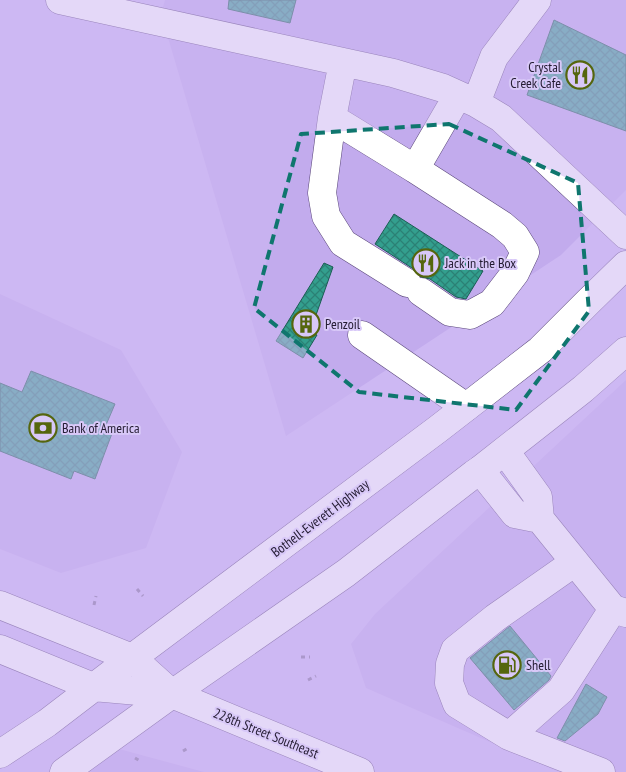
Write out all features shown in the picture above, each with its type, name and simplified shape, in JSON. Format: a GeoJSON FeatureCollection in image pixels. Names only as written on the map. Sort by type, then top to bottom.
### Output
{"type":"FeatureCollection","features":[{"type":"Feature","properties":{"kind":"main road"},"geometry":{"type":"LineString","coordinates":[[60,0],[393,73],[443,88],[502,118],[626,235]]}},
{"type":"Feature","properties":{"kind":"main road"},"geometry":{"type":"LineString","coordinates":[[415,169],[467,99],[494,57],[536,0]]}},
{"type":"Feature","properties":{"kind":"main road"},"geometry":{"type":"LineString","coordinates":[[332,118],[502,225],[515,236],[525,252],[515,273],[492,303],[470,315],[450,312],[414,287],[343,243],[326,216],[322,193],[332,118],[343,62]]}},
{"type":"Feature","properties":{"kind":"main road","name":"Bothell-Everett Highway"},"geometry":{"type":"LineString","coordinates":[[0,754],[47,723],[540,350],[626,265]]}},
{"type":"Feature","properties":{"kind":"main road"},"geometry":{"type":"LineString","coordinates":[[362,335],[466,407]]}},
{"type":"Feature","properties":{"kind":"main road"},"geometry":{"type":"LineString","coordinates":[[64,772],[346,573],[505,451],[583,389],[626,351]]}},
{"type":"Feature","properties":{"kind":"main road"},"geometry":{"type":"LineString","coordinates":[[505,451],[538,497],[540,519],[619,611],[561,690],[509,736]]}},
{"type":"Feature","properties":{"kind":"main road"},"geometry":{"type":"LineString","coordinates":[[480,470],[515,514],[540,519]]}},
{"type":"Feature","properties":{"kind":"main road"},"geometry":{"type":"LineString","coordinates":[[575,562],[495,618],[455,650],[450,664],[449,683],[457,704],[509,736],[601,772]]}},
{"type":"Feature","properties":{"kind":"main road","name":"228th Street Southeast"},"geometry":{"type":"LineString","coordinates":[[0,605],[132,658],[172,694]]}},
{"type":"Feature","properties":{"kind":"main road","name":"228th Street Southeast"},"geometry":{"type":"LineString","coordinates":[[0,649],[93,687],[172,694],[360,772]]}},
{"type":"Feature","properties":{"kind":"path"},"geometry":{"type":"LineString","coordinates":[[137,588],[142,596]]}},
{"type":"Feature","properties":{"kind":"path"},"geometry":{"type":"LineString","coordinates":[[94,605],[96,596]]}},
{"type":"Feature","properties":{"kind":"path"},"geometry":{"type":"LineString","coordinates":[[301,657],[310,657]]}},
{"type":"Feature","properties":{"kind":"path"},"geometry":{"type":"LineString","coordinates":[[308,680],[316,676]]}},
{"type":"Feature","properties":{"kind":"path"},"geometry":{"type":"LineString","coordinates":[[183,751],[188,748]]}},
{"type":"Feature","properties":{"kind":"path"},"geometry":{"type":"LineString","coordinates":[[136,758],[140,761]]}},
{"type":"Feature","properties":{"kind":"highlighted area"},"geometry":{"type":"Polygon","coordinates":[[[449,124],[578,183],[589,311],[516,410],[359,392],[254,308],[301,134],[449,124]]]}},
{"type":"Feature","properties":{"kind":"shaded area"},"geometry":{"type":"Polygon","coordinates":[[[165,0],[626,0],[626,190],[561,255],[286,436],[161,14],[165,0]]]}},
{"type":"Feature","properties":{"kind":"shaded area"},"geometry":{"type":"Polygon","coordinates":[[[0,294],[121,350],[182,452],[146,548],[61,573],[0,549],[0,294]]]}},
{"type":"Feature","properties":{"kind":"shaded area"},"geometry":{"type":"Polygon","coordinates":[[[626,380],[626,772],[559,772],[366,688],[351,644],[375,614],[626,380]]]}},
{"type":"Feature","properties":{"kind":"shaded area"},"geometry":{"type":"Polygon","coordinates":[[[108,746],[204,772],[72,772],[108,746]]]}},
{"type":"Feature","properties":{"kind":"building"},"geometry":{"type":"Polygon","coordinates":[[[229,0],[296,0],[290,23],[228,9],[229,0]]]}},
{"type":"Feature","properties":{"kind":"building","name":"Crystal Creek Cafe"},"geometry":{"type":"Polygon","coordinates":[[[554,20],[626,55],[626,131],[527,95],[554,20]]]}},
{"type":"Feature","properties":{"kind":"building","name":"Jack in the Box"},"geometry":{"type":"Polygon","coordinates":[[[394,214],[483,271],[466,299],[456,297],[430,279],[421,277],[415,270],[375,244],[394,214]]]}},
{"type":"Feature","properties":{"kind":"building","name":"Penzoil"},"geometry":{"type":"Polygon","coordinates":[[[324,263],[333,267],[310,332],[317,335],[303,358],[276,341],[324,263]]]}},
{"type":"Feature","properties":{"kind":"building"},"geometry":{"type":"Polygon","coordinates":[[[31,371],[115,404],[106,425],[114,428],[95,479],[74,471],[71,479],[0,451],[0,383],[22,392],[31,371]]]}},
{"type":"Feature","properties":{"kind":"building"},"geometry":{"type":"Polygon","coordinates":[[[510,626],[551,676],[549,680],[514,710],[470,658],[510,626]]]}},
{"type":"Feature","properties":{"kind":"building"},"geometry":{"type":"Polygon","coordinates":[[[586,684],[607,697],[598,714],[565,741],[557,738],[586,684]]]}},
{"type":"Feature","properties":{"kind":"place","name":"Crystal Creek Cafe"},"geometry":{"type":"Point","coordinates":[580,75]}},
{"type":"Feature","properties":{"kind":"place","name":"Jack in the Box"},"geometry":{"type":"Point","coordinates":[426,263]}},
{"type":"Feature","properties":{"kind":"place","name":"Penzoil"},"geometry":{"type":"Point","coordinates":[306,324]}},
{"type":"Feature","properties":{"kind":"place","name":"Bank of America"},"geometry":{"type":"Point","coordinates":[43,428]}},
{"type":"Feature","properties":{"kind":"place","name":"Shell"},"geometry":{"type":"Point","coordinates":[507,665]}}]}
